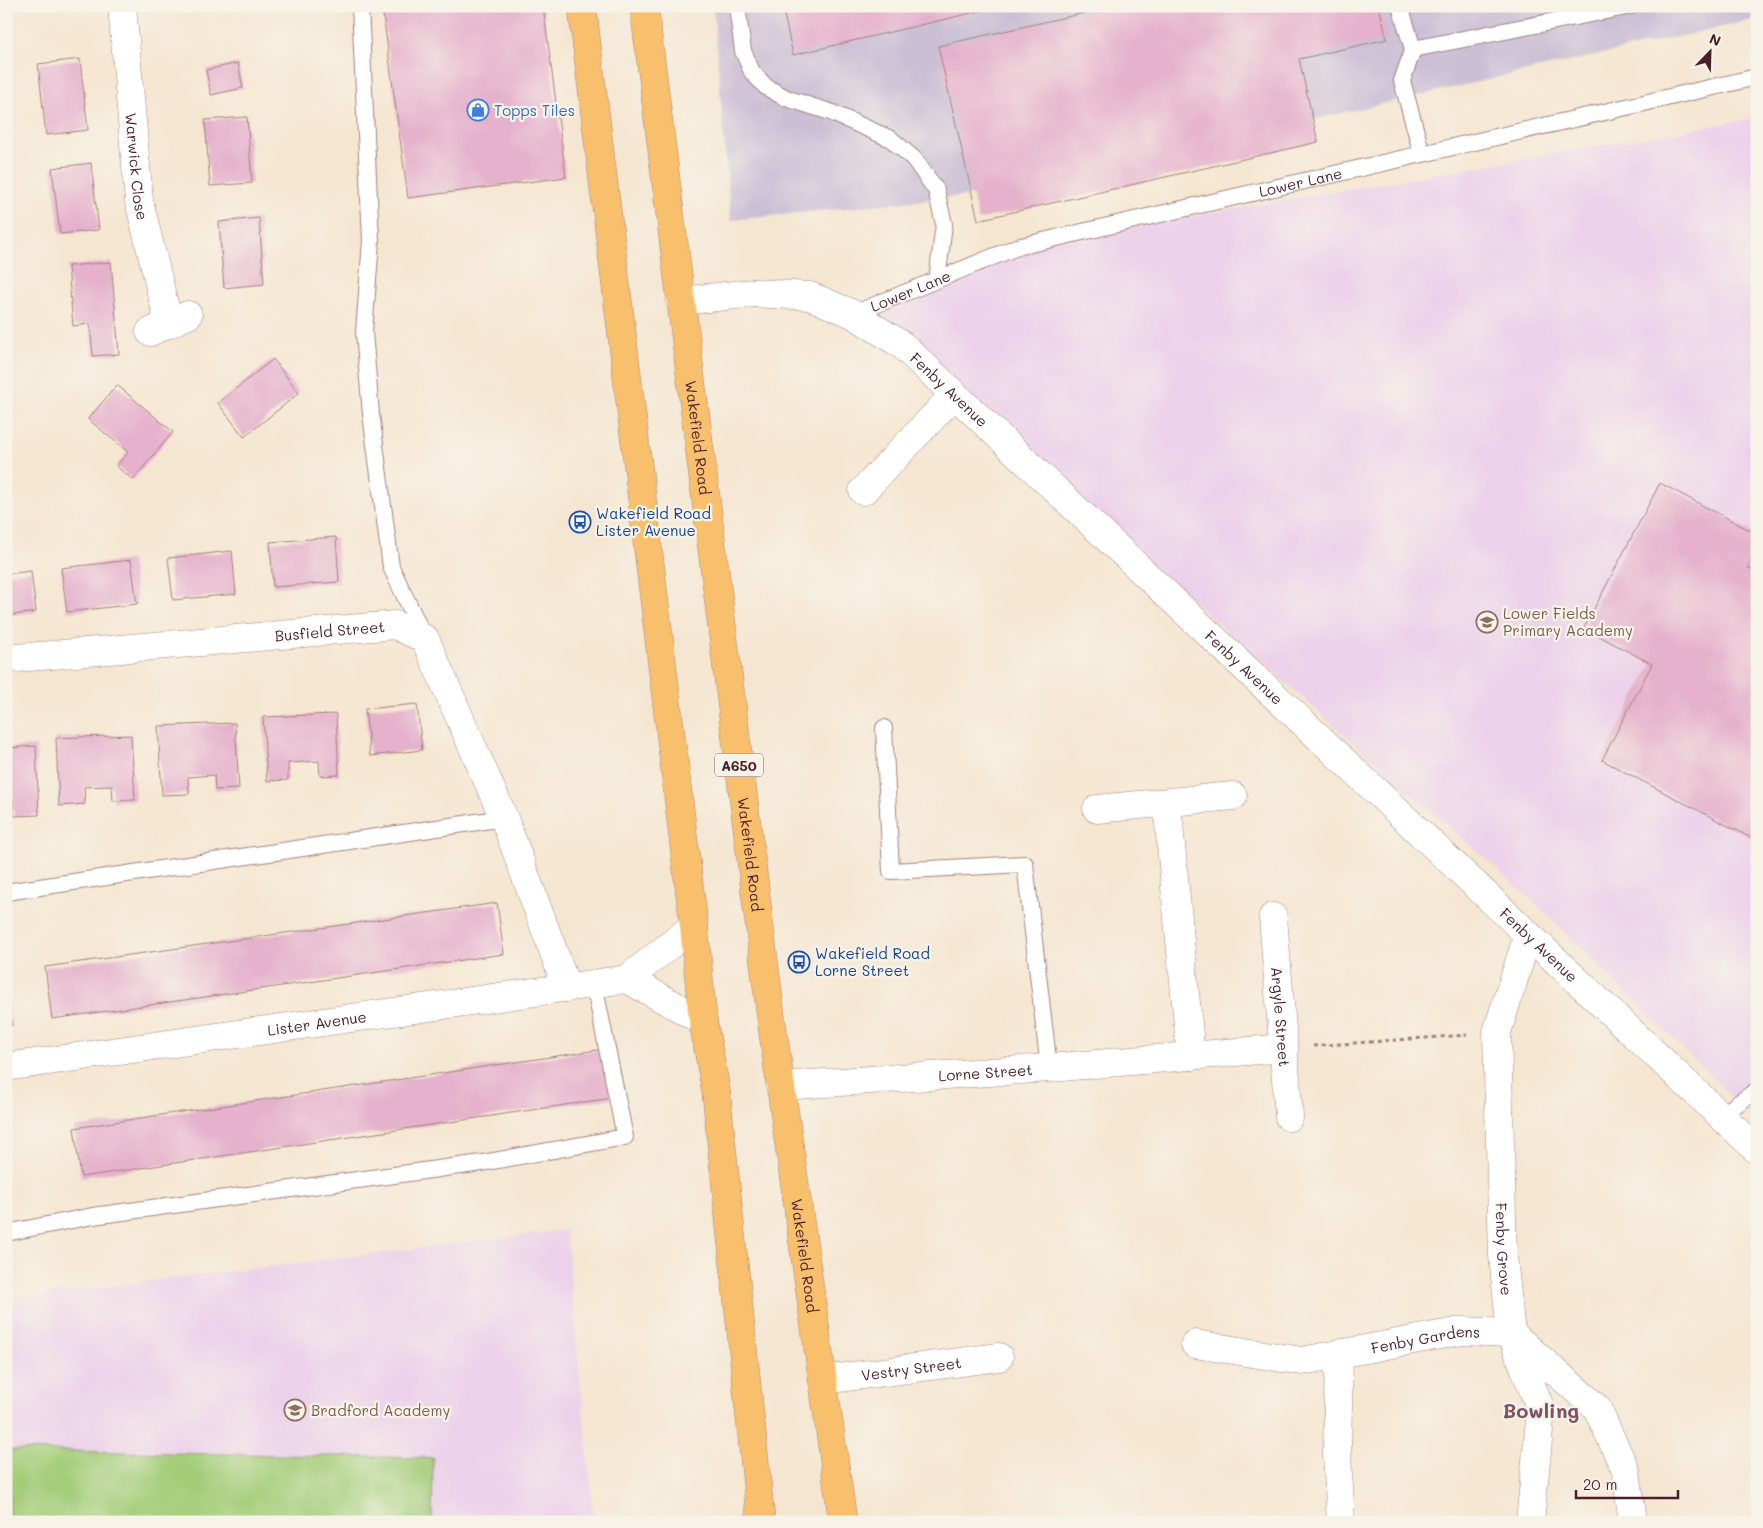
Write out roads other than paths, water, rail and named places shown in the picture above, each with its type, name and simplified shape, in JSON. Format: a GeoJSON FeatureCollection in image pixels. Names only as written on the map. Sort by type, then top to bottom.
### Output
{"type":"FeatureCollection","features":[{"type":"Feature","properties":{"kind":"main road"},"geometry":{"type":"LineString","coordinates":[[582,6],[694,926],[703,1021],[716,1091],[762,1522]]}},
{"type":"Feature","properties":{"kind":"main road","name":"Wakefield Road"},"geometry":{"type":"LineString","coordinates":[[644,6],[780,1086],[843,1522]]}},
{"type":"Feature","properties":{"kind":"street","name":"Warwick Close"},"geometry":{"type":"LineString","coordinates":[[122,6],[139,201],[169,323]]}},
{"type":"Feature","properties":{"kind":"street","name":"Fenby Avenue"},"geometry":{"type":"LineString","coordinates":[[680,302],[754,293],[810,296],[853,314],[902,346],[1757,1150]]}},
{"type":"Feature","properties":{"kind":"street"},"geometry":{"type":"LineString","coordinates":[[863,491],[954,395]]}},
{"type":"Feature","properties":{"kind":"street","name":"Busfield Street"},"geometry":{"type":"LineString","coordinates":[[6,659],[395,625],[425,639]]}},
{"type":"Feature","properties":{"kind":"street"},"geometry":{"type":"LineString","coordinates":[[425,639],[504,818],[567,988]]}},
{"type":"Feature","properties":{"kind":"street"},"geometry":{"type":"LineString","coordinates":[[1097,809],[1233,796]]}},
{"type":"Feature","properties":{"kind":"street"},"geometry":{"type":"LineString","coordinates":[[1167,803],[1191,1056]]}},
{"type":"Feature","properties":{"kind":"street","name":"Argyle Street"},"geometry":{"type":"LineString","coordinates":[[1273,917],[1289,1117]]}},
{"type":"Feature","properties":{"kind":"street","name":"Lister Avenue"},"geometry":{"type":"LineString","coordinates":[[6,1067],[627,979],[694,926]]}},
{"type":"Feature","properties":{"kind":"street","name":"Fenby Grove"},"geometry":{"type":"LineString","coordinates":[[1528,935],[1497,1032],[1502,1256],[1510,1333],[1541,1410],[1530,1522]]}},
{"type":"Feature","properties":{"kind":"street"},"geometry":{"type":"LineString","coordinates":[[627,979],[703,1021]]}},
{"type":"Feature","properties":{"kind":"street","name":"Lorne Street"},"geometry":{"type":"LineString","coordinates":[[780,1086],[1049,1068],[1284,1048]]}},
{"type":"Feature","properties":{"kind":"street","name":"Fenby Gardens"},"geometry":{"type":"LineString","coordinates":[[1195,1344],[1302,1361],[1460,1331],[1510,1333]]}},
{"type":"Feature","properties":{"kind":"street"},"geometry":{"type":"LineString","coordinates":[[1510,1333],[1597,1408],[1626,1471],[1633,1522]]}},
{"type":"Feature","properties":{"kind":"street"},"geometry":{"type":"LineString","coordinates":[[1339,1353],[1337,1455],[1341,1522]]}},
{"type":"Feature","properties":{"kind":"street","name":"Vestry Street"},"geometry":{"type":"LineString","coordinates":[[823,1380],[999,1357]]}},
{"type":"Feature","properties":{"kind":"lane"},"geometry":{"type":"LineString","coordinates":[[360,6],[371,241],[364,332],[371,414],[391,567],[425,639]]}},
{"type":"Feature","properties":{"kind":"lane"},"geometry":{"type":"LineString","coordinates":[[737,6],[743,51],[752,72],[766,88],[786,98],[830,112],[891,139],[914,159],[936,190],[944,224],[937,280]]}},
{"type":"Feature","properties":{"kind":"lane"},"geometry":{"type":"LineString","coordinates":[[1400,6],[1413,50],[1402,81],[1422,154]]}},
{"type":"Feature","properties":{"kind":"lane"},"geometry":{"type":"LineString","coordinates":[[1413,50],[1631,6]]}},
{"type":"Feature","properties":{"kind":"lane","name":"Lower Lane"},"geometry":{"type":"LineString","coordinates":[[853,314],[1017,247],[1757,77]]}},
{"type":"Feature","properties":{"kind":"lane"},"geometry":{"type":"LineString","coordinates":[[884,728],[892,871],[1025,864],[1049,1068]]}},
{"type":"Feature","properties":{"kind":"lane"},"geometry":{"type":"LineString","coordinates":[[6,892],[504,818]]}},
{"type":"Feature","properties":{"kind":"lane"},"geometry":{"type":"LineString","coordinates":[[6,1233],[93,1216],[482,1163],[625,1137],[594,984]]}},
{"type":"Feature","properties":{"kind":"lane"},"geometry":{"type":"LineString","coordinates":[[1720,1116],[1757,1090]]}},
{"type":"Feature","properties":{"kind":"place","name":"Topps Tiles"},"geometry":{"type":"Point","coordinates":[478,110]}},
{"type":"Feature","properties":{"kind":"place","name":"Wakefield Road Lister Avenue"},"geometry":{"type":"Point","coordinates":[580,522]}},
{"type":"Feature","properties":{"kind":"place","name":"Lower Fields Primary Academy"},"geometry":{"type":"Point","coordinates":[1487,622]}},
{"type":"Feature","properties":{"kind":"place","name":"Wakefield Road Lorne Street"},"geometry":{"type":"Point","coordinates":[799,962]}},
{"type":"Feature","properties":{"kind":"place","name":"Bradford Academy"},"geometry":{"type":"Point","coordinates":[295,1410]}},
{"type":"Feature","properties":{"kind":"district","name":"Bowling"},"geometry":{"type":"Point","coordinates":[1541,1410]}}]}
